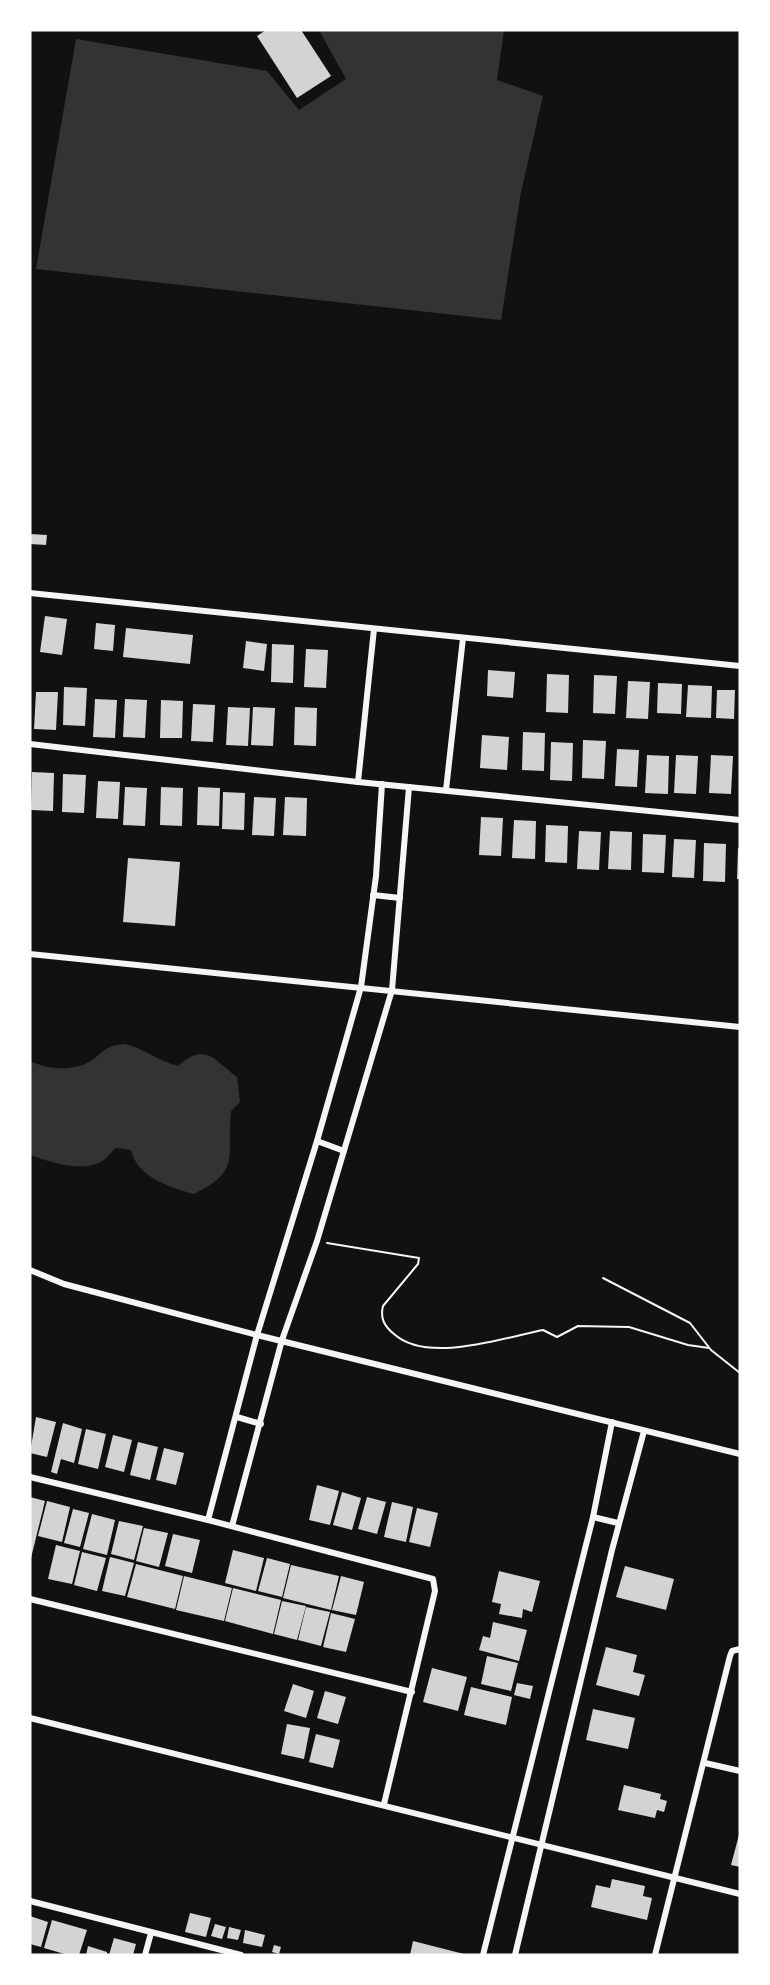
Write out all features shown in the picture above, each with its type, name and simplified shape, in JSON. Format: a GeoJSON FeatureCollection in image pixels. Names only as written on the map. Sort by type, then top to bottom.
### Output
{"type":"FeatureCollection","features":[{"type":"Feature","properties":{"kind":"street"},"geometry":{"type":"LineString","coordinates":[[30,593],[740,666]]}},
{"type":"Feature","properties":{"kind":"street"},"geometry":{"type":"LineString","coordinates":[[358,782],[374,629]]}},
{"type":"Feature","properties":{"kind":"street"},"geometry":{"type":"LineString","coordinates":[[446,790],[463,638]]}},
{"type":"Feature","properties":{"kind":"street"},"geometry":{"type":"LineString","coordinates":[[30,744],[358,782],[740,820]]}},
{"type":"Feature","properties":{"kind":"street"},"geometry":{"type":"LineString","coordinates":[[208,1520],[257,1335],[317,1141],[361,987],[373,895],[382,784]]}},
{"type":"Feature","properties":{"kind":"street"},"geometry":{"type":"LineString","coordinates":[[232,1526],[282,1340],[317,1241],[392,990],[409,787]]}},
{"type":"Feature","properties":{"kind":"street"},"geometry":{"type":"LineString","coordinates":[[373,895],[400,898]]}},
{"type":"Feature","properties":{"kind":"street"},"geometry":{"type":"LineString","coordinates":[[30,954],[740,1027]]}},
{"type":"Feature","properties":{"kind":"street"},"geometry":{"type":"LineString","coordinates":[[317,1141],[344,1151]]}},
{"type":"Feature","properties":{"kind":"street"},"geometry":{"type":"LineString","coordinates":[[30,1270],[64,1284],[257,1335],[740,1454]]}},
{"type":"Feature","properties":{"kind":"street"},"geometry":{"type":"LineString","coordinates":[[237,1417],[261,1424]]}},
{"type":"Feature","properties":{"kind":"street"},"geometry":{"type":"LineString","coordinates":[[483,1955],[593,1516],[612,1422]]}},
{"type":"Feature","properties":{"kind":"street"},"geometry":{"type":"LineString","coordinates":[[515,1955],[618,1523],[644,1431]]}},
{"type":"Feature","properties":{"kind":"street"},"geometry":{"type":"LineString","coordinates":[[30,1477],[232,1526],[433,1579],[435,1591],[384,1804]]}},
{"type":"Feature","properties":{"kind":"street"},"geometry":{"type":"LineString","coordinates":[[593,1516],[618,1523]]}},
{"type":"Feature","properties":{"kind":"street"},"geometry":{"type":"LineString","coordinates":[[30,1599],[412,1692]]}},
{"type":"Feature","properties":{"kind":"street"},"geometry":{"type":"LineString","coordinates":[[655,1955],[705,1762],[730,1653],[740,1649]]}},
{"type":"Feature","properties":{"kind":"street"},"geometry":{"type":"LineString","coordinates":[[30,1718],[740,1894]]}},
{"type":"Feature","properties":{"kind":"street"},"geometry":{"type":"LineString","coordinates":[[705,1762],[740,1772]]}},
{"type":"Feature","properties":{"kind":"street"},"geometry":{"type":"LineString","coordinates":[[30,1901],[241,1955]]}},
{"type":"Feature","properties":{"kind":"street"},"geometry":{"type":"LineString","coordinates":[[145,1955],[151,1933]]}},
{"type":"Feature","properties":{"kind":"path"},"geometry":{"type":"LineString","coordinates":[[317,1241],[419,1258],[418,1264],[383,1306],[381,1312],[388,1330],[412,1346],[435,1349],[452,1347],[543,1330],[557,1337],[578,1326],[601,1325],[629,1327],[688,1345],[709,1348]]}},
{"type":"Feature","properties":{"kind":"path"},"geometry":{"type":"LineString","coordinates":[[603,1278],[690,1323],[709,1348],[740,1373]]}},
{"type":"Feature","properties":{"kind":"shaded area"},"geometry":{"type":"Polygon","coordinates":[[[322,30],[504,31],[497,80],[543,96],[521,192],[501,320],[36,269],[76,39],[267,71],[299,110],[346,79],[320,32],[322,30]]]}},
{"type":"Feature","properties":{"kind":"shaded area"},"geometry":{"type":"Polygon","coordinates":[[[125,1044],[178,1066],[195,1055],[209,1056],[237,1077],[240,1102],[231,1111],[230,1151],[226,1169],[220,1177],[194,1194],[155,1180],[140,1167],[131,1150],[116,1148],[106,1158],[89,1166],[58,1164],[30,1155],[30,1061],[43,1066],[71,1068],[91,1061],[106,1049],[125,1044]]]}},
{"type":"Feature","properties":{"kind":"building"},"geometry":{"type":"Polygon","coordinates":[[[266,30],[301,30],[331,76],[297,98],[257,36],[266,30]]]}},
{"type":"Feature","properties":{"kind":"building"},"geometry":{"type":"Polygon","coordinates":[[[30,534],[47,535],[46,545],[30,544],[30,534]]]}},
{"type":"Feature","properties":{"kind":"building"},"geometry":{"type":"Polygon","coordinates":[[[45,616],[67,619],[62,655],[40,652],[45,616]]]}},
{"type":"Feature","properties":{"kind":"building"},"geometry":{"type":"Polygon","coordinates":[[[96,623],[115,625],[113,651],[94,649],[96,623]]]}},
{"type":"Feature","properties":{"kind":"building"},"geometry":{"type":"Polygon","coordinates":[[[126,628],[193,635],[190,664],[123,657],[126,628]]]}},
{"type":"Feature","properties":{"kind":"building"},"geometry":{"type":"Polygon","coordinates":[[[246,641],[267,644],[264,671],[243,668],[246,641]]]}},
{"type":"Feature","properties":{"kind":"building"},"geometry":{"type":"Polygon","coordinates":[[[272,644],[294,645],[293,683],[271,682],[272,644]]]}},
{"type":"Feature","properties":{"kind":"building"},"geometry":{"type":"Polygon","coordinates":[[[306,649],[328,650],[326,688],[304,687],[306,649]]]}},
{"type":"Feature","properties":{"kind":"building"},"geometry":{"type":"Polygon","coordinates":[[[488,670],[515,672],[513,698],[487,696],[488,670]]]}},
{"type":"Feature","properties":{"kind":"building"},"geometry":{"type":"Polygon","coordinates":[[[547,674],[569,675],[568,713],[546,712],[547,674]]]}},
{"type":"Feature","properties":{"kind":"building"},"geometry":{"type":"Polygon","coordinates":[[[594,675],[617,676],[615,714],[593,713],[594,675]]]}},
{"type":"Feature","properties":{"kind":"building"},"geometry":{"type":"Polygon","coordinates":[[[628,681],[650,682],[648,719],[626,718],[628,681]]]}},
{"type":"Feature","properties":{"kind":"building"},"geometry":{"type":"Polygon","coordinates":[[[658,683],[682,684],[681,714],[657,713],[658,683]]]}},
{"type":"Feature","properties":{"kind":"building"},"geometry":{"type":"Polygon","coordinates":[[[688,685],[712,686],[711,718],[686,717],[688,685]]]}},
{"type":"Feature","properties":{"kind":"building"},"geometry":{"type":"Polygon","coordinates":[[[64,687],[87,688],[85,726],[63,725],[64,687]]]}},
{"type":"Feature","properties":{"kind":"building"},"geometry":{"type":"Polygon","coordinates":[[[717,690],[735,690],[734,719],[716,718],[717,690]]]}},
{"type":"Feature","properties":{"kind":"building"},"geometry":{"type":"Polygon","coordinates":[[[36,692],[58,692],[56,730],[34,729],[36,692]]]}},
{"type":"Feature","properties":{"kind":"building"},"geometry":{"type":"Polygon","coordinates":[[[95,699],[117,700],[115,738],[93,737],[95,699]]]}},
{"type":"Feature","properties":{"kind":"building"},"geometry":{"type":"Polygon","coordinates":[[[125,699],[147,700],[145,738],[123,737],[125,699]]]}},
{"type":"Feature","properties":{"kind":"building"},"geometry":{"type":"Polygon","coordinates":[[[161,700],[183,701],[182,738],[160,738],[161,700]]]}},
{"type":"Feature","properties":{"kind":"building"},"geometry":{"type":"Polygon","coordinates":[[[193,704],[215,705],[213,742],[191,741],[193,704]]]}},
{"type":"Feature","properties":{"kind":"building"},"geometry":{"type":"Polygon","coordinates":[[[228,707],[250,708],[248,746],[226,745],[228,707]]]}},
{"type":"Feature","properties":{"kind":"building"},"geometry":{"type":"Polygon","coordinates":[[[253,707],[275,708],[273,746],[251,745],[253,707]]]}},
{"type":"Feature","properties":{"kind":"building"},"geometry":{"type":"Polygon","coordinates":[[[295,707],[317,708],[316,746],[294,745],[295,707]]]}},
{"type":"Feature","properties":{"kind":"building"},"geometry":{"type":"Polygon","coordinates":[[[523,732],[545,733],[544,771],[522,770],[523,732]]]}},
{"type":"Feature","properties":{"kind":"building"},"geometry":{"type":"Polygon","coordinates":[[[482,735],[509,737],[507,770],[480,768],[482,735]]]}},
{"type":"Feature","properties":{"kind":"building"},"geometry":{"type":"Polygon","coordinates":[[[583,740],[606,741],[604,779],[582,778],[583,740]]]}},
{"type":"Feature","properties":{"kind":"building"},"geometry":{"type":"Polygon","coordinates":[[[551,742],[573,743],[572,781],[550,780],[551,742]]]}},
{"type":"Feature","properties":{"kind":"building"},"geometry":{"type":"Polygon","coordinates":[[[617,749],[639,750],[637,787],[615,786],[617,749]]]}},
{"type":"Feature","properties":{"kind":"building"},"geometry":{"type":"Polygon","coordinates":[[[647,755],[669,756],[668,794],[645,793],[647,755]]]}},
{"type":"Feature","properties":{"kind":"building"},"geometry":{"type":"Polygon","coordinates":[[[676,755],[698,756],[696,794],[674,793],[676,755]]]}},
{"type":"Feature","properties":{"kind":"building"},"geometry":{"type":"Polygon","coordinates":[[[711,755],[733,756],[731,794],[709,793],[711,755]]]}},
{"type":"Feature","properties":{"kind":"building"},"geometry":{"type":"Polygon","coordinates":[[[32,772],[54,773],[53,811],[31,810],[32,772]]]}},
{"type":"Feature","properties":{"kind":"building"},"geometry":{"type":"Polygon","coordinates":[[[63,774],[86,775],[84,813],[62,812],[63,774]]]}},
{"type":"Feature","properties":{"kind":"building"},"geometry":{"type":"Polygon","coordinates":[[[98,781],[120,782],[118,819],[96,818],[98,781]]]}},
{"type":"Feature","properties":{"kind":"building"},"geometry":{"type":"Polygon","coordinates":[[[125,787],[147,788],[145,826],[123,825],[125,787]]]}},
{"type":"Feature","properties":{"kind":"building"},"geometry":{"type":"Polygon","coordinates":[[[161,787],[183,788],[182,826],[160,825],[161,787]]]}},
{"type":"Feature","properties":{"kind":"building"},"geometry":{"type":"Polygon","coordinates":[[[198,787],[220,788],[219,826],[197,825],[198,787]]]}},
{"type":"Feature","properties":{"kind":"building"},"geometry":{"type":"Polygon","coordinates":[[[223,792],[245,793],[244,830],[222,829],[223,792]]]}},
{"type":"Feature","properties":{"kind":"building"},"geometry":{"type":"Polygon","coordinates":[[[254,797],[276,798],[274,836],[252,835],[254,797]]]}},
{"type":"Feature","properties":{"kind":"building"},"geometry":{"type":"Polygon","coordinates":[[[285,797],[307,798],[306,836],[283,835],[285,797]]]}},
{"type":"Feature","properties":{"kind":"building"},"geometry":{"type":"Polygon","coordinates":[[[481,817],[503,818],[501,856],[479,855],[481,817]]]}},
{"type":"Feature","properties":{"kind":"building"},"geometry":{"type":"Polygon","coordinates":[[[514,820],[536,821],[535,859],[512,858],[514,820]]]}},
{"type":"Feature","properties":{"kind":"building"},"geometry":{"type":"Polygon","coordinates":[[[546,825],[568,826],[567,863],[545,862],[546,825]]]}},
{"type":"Feature","properties":{"kind":"building"},"geometry":{"type":"Polygon","coordinates":[[[579,831],[601,832],[599,870],[577,869],[579,831]]]}},
{"type":"Feature","properties":{"kind":"building"},"geometry":{"type":"Polygon","coordinates":[[[610,831],[632,832],[631,870],[608,869],[610,831]]]}},
{"type":"Feature","properties":{"kind":"building"},"geometry":{"type":"Polygon","coordinates":[[[643,834],[666,835],[664,873],[642,872],[643,834]]]}},
{"type":"Feature","properties":{"kind":"building"},"geometry":{"type":"Polygon","coordinates":[[[674,839],[696,840],[694,878],[672,877],[674,839]]]}},
{"type":"Feature","properties":{"kind":"building"},"geometry":{"type":"Polygon","coordinates":[[[704,843],[726,844],[725,882],[703,881],[704,843]]]}},
{"type":"Feature","properties":{"kind":"building"},"geometry":{"type":"Polygon","coordinates":[[[738,848],[740,848],[740,879],[737,879],[738,848]]]}},
{"type":"Feature","properties":{"kind":"building"},"geometry":{"type":"Polygon","coordinates":[[[128,858],[180,862],[175,926],[123,922],[128,858]]]}},
{"type":"Feature","properties":{"kind":"building"},"geometry":{"type":"Polygon","coordinates":[[[36,1417],[56,1422],[47,1457],[30,1453],[36,1417]]]}},
{"type":"Feature","properties":{"kind":"building"},"geometry":{"type":"Polygon","coordinates":[[[63,1423],[82,1429],[74,1463],[61,1459],[57,1474],[51,1472],[63,1423]]]}},
{"type":"Feature","properties":{"kind":"building"},"geometry":{"type":"Polygon","coordinates":[[[86,1429],[106,1434],[98,1469],[78,1464],[86,1429]]]}},
{"type":"Feature","properties":{"kind":"building"},"geometry":{"type":"Polygon","coordinates":[[[113,1435],[132,1440],[124,1472],[105,1467],[113,1435]]]}},
{"type":"Feature","properties":{"kind":"building"},"geometry":{"type":"Polygon","coordinates":[[[138,1442],[158,1447],[150,1480],[130,1475],[138,1442]]]}},
{"type":"Feature","properties":{"kind":"building"},"geometry":{"type":"Polygon","coordinates":[[[164,1448],[184,1453],[176,1485],[156,1480],[164,1448]]]}},
{"type":"Feature","properties":{"kind":"building"},"geometry":{"type":"Polygon","coordinates":[[[317,1485],[339,1491],[330,1525],[309,1520],[317,1485]]]}},
{"type":"Feature","properties":{"kind":"building"},"geometry":{"type":"Polygon","coordinates":[[[342,1492],[361,1498],[352,1530],[333,1525],[342,1492]]]}},
{"type":"Feature","properties":{"kind":"building"},"geometry":{"type":"Polygon","coordinates":[[[30,1497],[45,1501],[31,1558],[30,1558],[30,1497]]]}},
{"type":"Feature","properties":{"kind":"building"},"geometry":{"type":"Polygon","coordinates":[[[367,1497],[386,1502],[377,1534],[358,1529],[367,1497]]]}},
{"type":"Feature","properties":{"kind":"building"},"geometry":{"type":"Polygon","coordinates":[[[47,1501],[70,1507],[62,1542],[38,1536],[47,1501]]]}},
{"type":"Feature","properties":{"kind":"building"},"geometry":{"type":"Polygon","coordinates":[[[392,1502],[413,1507],[406,1542],[384,1537],[392,1502]]]}},
{"type":"Feature","properties":{"kind":"building"},"geometry":{"type":"Polygon","coordinates":[[[417,1508],[438,1513],[430,1547],[409,1542],[417,1508]]]}},
{"type":"Feature","properties":{"kind":"building"},"geometry":{"type":"Polygon","coordinates":[[[73,1509],[89,1513],[80,1547],[64,1543],[73,1509]]]}},
{"type":"Feature","properties":{"kind":"building"},"geometry":{"type":"Polygon","coordinates":[[[92,1514],[115,1520],[107,1555],[83,1549],[92,1514]]]}},
{"type":"Feature","properties":{"kind":"building"},"geometry":{"type":"Polygon","coordinates":[[[119,1521],[143,1526],[134,1560],[111,1554],[119,1521]]]}},
{"type":"Feature","properties":{"kind":"building"},"geometry":{"type":"Polygon","coordinates":[[[144,1528],[168,1533],[159,1567],[136,1561],[144,1528]]]}},
{"type":"Feature","properties":{"kind":"building"},"geometry":{"type":"Polygon","coordinates":[[[173,1534],[200,1540],[192,1573],[165,1566],[173,1534]]]}},
{"type":"Feature","properties":{"kind":"building"},"geometry":{"type":"Polygon","coordinates":[[[56,1545],[80,1551],[72,1584],[48,1579],[56,1545]]]}},
{"type":"Feature","properties":{"kind":"building"},"geometry":{"type":"Polygon","coordinates":[[[233,1550],[264,1558],[256,1591],[225,1583],[233,1550]]]}},
{"type":"Feature","properties":{"kind":"building"},"geometry":{"type":"Polygon","coordinates":[[[82,1552],[106,1558],[97,1591],[74,1585],[82,1552]]]}},
{"type":"Feature","properties":{"kind":"building"},"geometry":{"type":"Polygon","coordinates":[[[110,1557],[134,1563],[125,1596],[102,1591],[110,1557]]]}},
{"type":"Feature","properties":{"kind":"building"},"geometry":{"type":"Polygon","coordinates":[[[267,1558],[290,1564],[282,1597],[258,1591],[267,1558]]]}},
{"type":"Feature","properties":{"kind":"building"},"geometry":{"type":"Polygon","coordinates":[[[136,1564],[183,1576],[175,1609],[127,1597],[136,1564]]]}},
{"type":"Feature","properties":{"kind":"building"},"geometry":{"type":"Polygon","coordinates":[[[291,1565],[339,1576],[331,1610],[283,1598],[291,1565]]]}},
{"type":"Feature","properties":{"kind":"building"},"geometry":{"type":"Polygon","coordinates":[[[625,1566],[674,1579],[666,1610],[616,1597],[625,1566]]]}},
{"type":"Feature","properties":{"kind":"building"},"geometry":{"type":"Polygon","coordinates":[[[499,1571],[540,1581],[532,1612],[523,1609],[522,1618],[499,1614],[501,1604],[492,1602],[499,1571]]]}},
{"type":"Feature","properties":{"kind":"building"},"geometry":{"type":"Polygon","coordinates":[[[184,1576],[232,1588],[224,1621],[176,1610],[184,1576]]]}},
{"type":"Feature","properties":{"kind":"building"},"geometry":{"type":"Polygon","coordinates":[[[341,1576],[364,1582],[356,1615],[332,1610],[341,1576]]]}},
{"type":"Feature","properties":{"kind":"building"},"geometry":{"type":"Polygon","coordinates":[[[233,1588],[281,1600],[273,1634],[225,1621],[233,1588]]]}},
{"type":"Feature","properties":{"kind":"building"},"geometry":{"type":"Polygon","coordinates":[[[282,1601],[306,1606],[297,1640],[274,1634],[282,1601]]]}},
{"type":"Feature","properties":{"kind":"building"},"geometry":{"type":"Polygon","coordinates":[[[306,1607],[330,1612],[321,1646],[298,1640],[306,1607]]]}},
{"type":"Feature","properties":{"kind":"building"},"geometry":{"type":"Polygon","coordinates":[[[331,1613],[355,1619],[346,1652],[323,1647],[331,1613]]]}},
{"type":"Feature","properties":{"kind":"building"},"geometry":{"type":"Polygon","coordinates":[[[493,1622],[527,1630],[519,1661],[479,1650],[483,1636],[490,1638],[493,1622]]]}},
{"type":"Feature","properties":{"kind":"building"},"geometry":{"type":"Polygon","coordinates":[[[606,1647],[637,1655],[633,1672],[645,1675],[639,1696],[596,1685],[606,1647]]]}},
{"type":"Feature","properties":{"kind":"building"},"geometry":{"type":"Polygon","coordinates":[[[487,1656],[518,1663],[511,1691],[481,1684],[487,1656]]]}},
{"type":"Feature","properties":{"kind":"building"},"geometry":{"type":"Polygon","coordinates":[[[432,1668],[467,1677],[458,1711],[423,1702],[432,1668]]]}},
{"type":"Feature","properties":{"kind":"building"},"geometry":{"type":"Polygon","coordinates":[[[517,1683],[533,1686],[530,1699],[514,1695],[517,1683]]]}},
{"type":"Feature","properties":{"kind":"building"},"geometry":{"type":"Polygon","coordinates":[[[293,1684],[314,1691],[306,1718],[284,1711],[293,1684]]]}},
{"type":"Feature","properties":{"kind":"building"},"geometry":{"type":"Polygon","coordinates":[[[471,1687],[512,1697],[506,1725],[464,1715],[471,1687]]]}},
{"type":"Feature","properties":{"kind":"building"},"geometry":{"type":"Polygon","coordinates":[[[325,1691],[346,1697],[338,1724],[317,1718],[325,1691]]]}},
{"type":"Feature","properties":{"kind":"building"},"geometry":{"type":"Polygon","coordinates":[[[593,1709],[635,1718],[628,1749],[586,1740],[593,1709]]]}},
{"type":"Feature","properties":{"kind":"building"},"geometry":{"type":"Polygon","coordinates":[[[287,1724],[310,1728],[304,1759],[281,1754],[287,1724]]]}},
{"type":"Feature","properties":{"kind":"building"},"geometry":{"type":"Polygon","coordinates":[[[316,1734],[340,1740],[333,1768],[309,1762],[316,1734]]]}},
{"type":"Feature","properties":{"kind":"building"},"geometry":{"type":"Polygon","coordinates":[[[624,1785],[661,1794],[660,1799],[667,1801],[664,1812],[657,1810],[655,1818],[618,1810],[624,1785]]]}},
{"type":"Feature","properties":{"kind":"building"},"geometry":{"type":"Polygon","coordinates":[[[740,1831],[740,1867],[731,1865],[740,1831]]]}},
{"type":"Feature","properties":{"kind":"building"},"geometry":{"type":"Polygon","coordinates":[[[612,1879],[645,1886],[643,1896],[652,1898],[647,1920],[591,1907],[596,1885],[610,1888],[612,1879]]]}},
{"type":"Feature","properties":{"kind":"building"},"geometry":{"type":"Polygon","coordinates":[[[190,1913],[211,1918],[206,1937],[185,1932],[190,1913]]]}},
{"type":"Feature","properties":{"kind":"building"},"geometry":{"type":"Polygon","coordinates":[[[30,1916],[48,1922],[41,1947],[30,1944],[30,1916]]]}},
{"type":"Feature","properties":{"kind":"building"},"geometry":{"type":"Polygon","coordinates":[[[52,1920],[87,1930],[79,1955],[68,1955],[44,1948],[52,1920]]]}},
{"type":"Feature","properties":{"kind":"building"},"geometry":{"type":"Polygon","coordinates":[[[215,1924],[226,1927],[222,1939],[211,1936],[215,1924]]]}},
{"type":"Feature","properties":{"kind":"building"},"geometry":{"type":"Polygon","coordinates":[[[229,1927],[241,1930],[238,1940],[227,1938],[229,1927]]]}},
{"type":"Feature","properties":{"kind":"building"},"geometry":{"type":"Polygon","coordinates":[[[245,1930],[265,1935],[262,1947],[243,1943],[245,1930]]]}},
{"type":"Feature","properties":{"kind":"building"},"geometry":{"type":"Polygon","coordinates":[[[114,1938],[136,1944],[133,1955],[109,1955],[114,1938]]]}},
{"type":"Feature","properties":{"kind":"building"},"geometry":{"type":"Polygon","coordinates":[[[413,1941],[464,1954],[464,1955],[410,1955],[413,1941]]]}},
{"type":"Feature","properties":{"kind":"building"},"geometry":{"type":"Polygon","coordinates":[[[274,1945],[281,1947],[279,1954],[272,1952],[274,1945]]]}},
{"type":"Feature","properties":{"kind":"building"},"geometry":{"type":"Polygon","coordinates":[[[88,1946],[107,1952],[107,1955],[86,1955],[88,1946]]]}}]}
